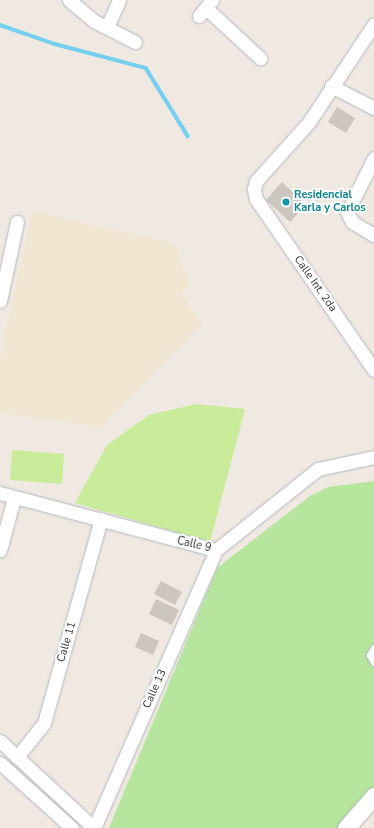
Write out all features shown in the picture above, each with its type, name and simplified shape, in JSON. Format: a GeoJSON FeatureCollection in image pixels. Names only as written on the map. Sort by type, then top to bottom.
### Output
{"type":"FeatureCollection","features":[{"type":"Feature","properties":{"kind":"street"},"geometry":{"type":"LineString","coordinates":[[69,0],[107,27],[134,42]]}},
{"type":"Feature","properties":{"kind":"street"},"geometry":{"type":"LineString","coordinates":[[107,27],[119,0]]}},
{"type":"Feature","properties":{"kind":"street"},"geometry":{"type":"LineString","coordinates":[[206,8],[260,58]]}},
{"type":"Feature","properties":{"kind":"street"},"geometry":{"type":"LineString","coordinates":[[374,24],[331,86],[374,108]]}},
{"type":"Feature","properties":{"kind":"street","name":"Calle Int. 2da"},"geometry":{"type":"LineString","coordinates":[[331,86],[310,122],[256,181],[256,199],[374,370]]}},
{"type":"Feature","properties":{"kind":"street"},"geometry":{"type":"LineString","coordinates":[[374,158],[347,212],[352,222],[374,235]]}},
{"type":"Feature","properties":{"kind":"street"},"geometry":{"type":"LineString","coordinates":[[0,301],[17,222]]}},
{"type":"Feature","properties":{"kind":"street","name":"Calle 9"},"geometry":{"type":"LineString","coordinates":[[0,493],[14,498],[101,519],[216,550],[318,469],[374,457]]}},
{"type":"Feature","properties":{"kind":"street"},"geometry":{"type":"LineString","coordinates":[[0,550],[14,498]]}},
{"type":"Feature","properties":{"kind":"street","name":"Calle 11"},"geometry":{"type":"LineString","coordinates":[[17,757],[44,723],[101,519]]}},
{"type":"Feature","properties":{"kind":"street","name":"Calle 13"},"geometry":{"type":"LineString","coordinates":[[94,828],[216,550]]}},
{"type":"Feature","properties":{"kind":"street"},"geometry":{"type":"LineString","coordinates":[[0,742],[94,828]]}},
{"type":"Feature","properties":{"kind":"street"},"geometry":{"type":"LineString","coordinates":[[0,763],[72,828]]}},
{"type":"Feature","properties":{"kind":"street"},"geometry":{"type":"LineString","coordinates":[[346,828],[374,796]]}},
{"type":"Feature","properties":{"kind":"lane"},"geometry":{"type":"LineString","coordinates":[[374,648],[370,655],[374,662]]}},
{"type":"Feature","properties":{"kind":"shaded area"},"geometry":{"type":"Polygon","coordinates":[[[32,211],[175,244],[189,284],[182,294],[202,323],[100,427],[0,413],[0,359],[32,211]]]}},
{"type":"Feature","properties":{"kind":"green space"},"geometry":{"type":"Polygon","coordinates":[[[196,404],[245,409],[210,542],[75,503],[107,445],[149,415],[196,404]]]}},
{"type":"Feature","properties":{"kind":"green space"},"geometry":{"type":"Polygon","coordinates":[[[12,450],[64,454],[62,484],[10,480],[12,450]]]}},
{"type":"Feature","properties":{"kind":"green space"},"geometry":{"type":"Polygon","coordinates":[[[374,481],[374,789],[338,828],[109,828],[217,568],[310,496],[328,487],[374,481]]]}},
{"type":"Feature","properties":{"kind":"building"},"geometry":{"type":"Polygon","coordinates":[[[337,107],[355,118],[346,133],[328,122],[337,107]]]}},
{"type":"Feature","properties":{"kind":"building","name":"Residencial Karla y Carlos"},"geometry":{"type":"Polygon","coordinates":[[[282,182],[306,205],[290,222],[266,200],[282,182]]]}},
{"type":"Feature","properties":{"kind":"building"},"geometry":{"type":"Polygon","coordinates":[[[161,581],[182,592],[175,605],[154,594],[161,581]]]}},
{"type":"Feature","properties":{"kind":"building"},"geometry":{"type":"Polygon","coordinates":[[[156,599],[179,610],[172,625],[149,614],[156,599]]]}},
{"type":"Feature","properties":{"kind":"building"},"geometry":{"type":"Polygon","coordinates":[[[141,633],[159,641],[153,655],[135,647],[141,633]]]}},
{"type":"Feature","properties":{"kind":"waterway"},"geometry":{"type":"LineString","coordinates":[[0,25],[55,44],[146,68],[188,136]]}},
{"type":"Feature","properties":{"kind":"place","name":"Residencial Karla y Carlos"},"geometry":{"type":"Point","coordinates":[286,202]}}]}
